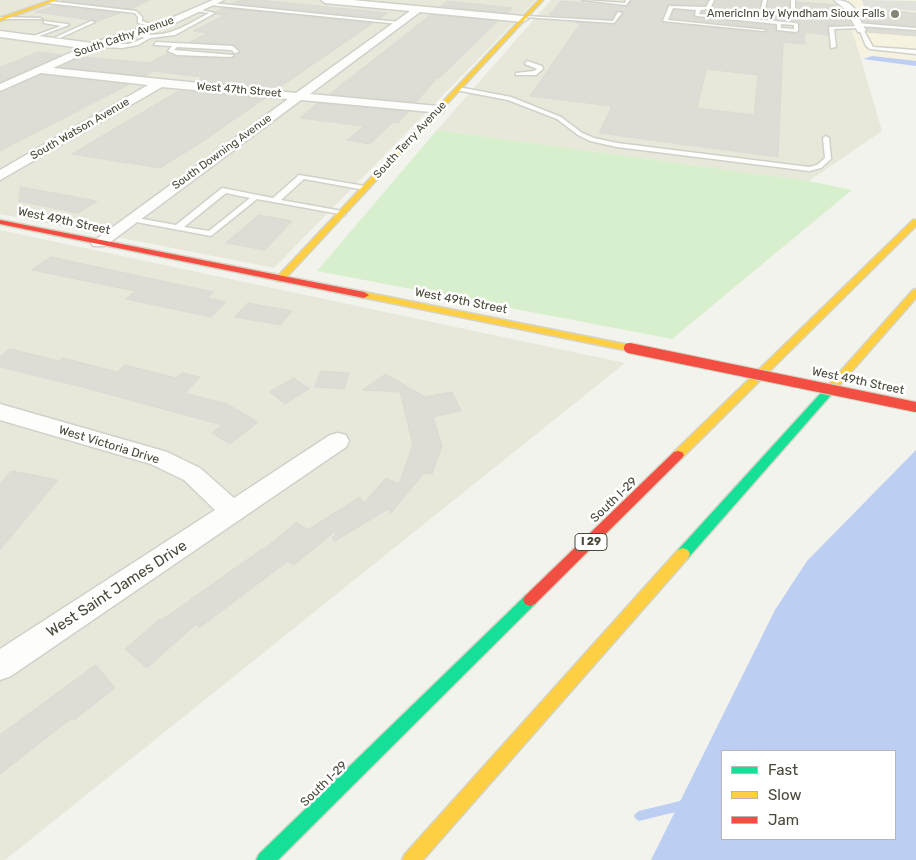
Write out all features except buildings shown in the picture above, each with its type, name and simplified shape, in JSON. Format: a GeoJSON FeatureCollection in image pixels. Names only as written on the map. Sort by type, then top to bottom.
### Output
{"type":"FeatureCollection","features":[{"type":"Feature","properties":{"kind":"main road","name":"South Terry Avenue"},"geometry":{"type":"LineString","coordinates":[[280,279],[541,0]]}},
{"type":"Feature","properties":{"kind":"main road"},"geometry":{"type":"LineString","coordinates":[[1,19],[52,1]]}},
{"type":"Feature","properties":{"kind":"main road","name":"West 49th Street"},"geometry":{"type":"LineString","coordinates":[[0,222],[916,407]]}},
{"type":"Feature","properties":{"kind":"main road","name":"South I-29"},"geometry":{"type":"LineString","coordinates":[[265,860],[916,222]]}},
{"type":"Feature","properties":{"kind":"main road"},"geometry":{"type":"LineString","coordinates":[[411,860],[916,292]]}},
{"type":"Feature","properties":{"kind":"street"},"geometry":{"type":"LineString","coordinates":[[325,0],[524,18]]}},
{"type":"Feature","properties":{"kind":"street"},"geometry":{"type":"LineString","coordinates":[[838,0],[848,5],[853,11],[854,20],[861,30]]}},
{"type":"Feature","properties":{"kind":"street","name":"South Cathy Avenue"},"geometry":{"type":"LineString","coordinates":[[0,88],[93,46],[154,26],[216,2]]}},
{"type":"Feature","properties":{"kind":"street","name":"South Downing Avenue"},"geometry":{"type":"LineString","coordinates":[[99,243],[418,9]]}},
{"type":"Feature","properties":{"kind":"street"},"geometry":{"type":"LineString","coordinates":[[0,34],[93,46]]}},
{"type":"Feature","properties":{"kind":"street","name":"West 47th Street"},"geometry":{"type":"LineString","coordinates":[[40,70],[438,110]]}},
{"type":"Feature","properties":{"kind":"street","name":"South Watson Avenue"},"geometry":{"type":"LineString","coordinates":[[0,176],[160,83]]}},
{"type":"Feature","properties":{"kind":"street","name":"West Victoria Drive"},"geometry":{"type":"LineString","coordinates":[[0,412],[158,458],[192,474],[233,512]]}},
{"type":"Feature","properties":{"kind":"street","name":"West Saint James Drive"},"geometry":{"type":"LineString","coordinates":[[0,666],[338,441]]}},
{"type":"Feature","properties":{"kind":"lane"},"geometry":{"type":"LineString","coordinates":[[584,0],[626,4],[628,0]]}},
{"type":"Feature","properties":{"kind":"lane"},"geometry":{"type":"LineString","coordinates":[[694,24],[698,12],[708,8],[712,0]]}},
{"type":"Feature","properties":{"kind":"lane"},"geometry":{"type":"LineString","coordinates":[[763,8],[764,0]]}},
{"type":"Feature","properties":{"kind":"lane"},"geometry":{"type":"LineString","coordinates":[[793,0],[793,11]]}},
{"type":"Feature","properties":{"kind":"lane"},"geometry":{"type":"LineString","coordinates":[[52,1],[131,11],[139,15],[140,22],[154,26]]}},
{"type":"Feature","properties":{"kind":"lane"},"geometry":{"type":"LineString","coordinates":[[216,2],[399,23]]}},
{"type":"Feature","properties":{"kind":"lane"},"geometry":{"type":"LineString","coordinates":[[764,30],[664,21],[671,7],[780,22]]}},
{"type":"Feature","properties":{"kind":"lane"},"geometry":{"type":"LineString","coordinates":[[93,46],[146,48],[213,13],[198,10]]}},
{"type":"Feature","properties":{"kind":"lane"},"geometry":{"type":"LineString","coordinates":[[524,18],[565,21],[584,17],[614,22],[620,13]]}},
{"type":"Feature","properties":{"kind":"lane"},"geometry":{"type":"LineString","coordinates":[[1,19],[40,20]]}},
{"type":"Feature","properties":{"kind":"lane"},"geometry":{"type":"LineString","coordinates":[[33,38],[67,25],[46,22]]}},
{"type":"Feature","properties":{"kind":"lane"},"geometry":{"type":"LineString","coordinates":[[48,40],[93,22]]}},
{"type":"Feature","properties":{"kind":"lane"},"geometry":{"type":"LineString","coordinates":[[833,47],[831,28],[861,30],[916,29]]}},
{"type":"Feature","properties":{"kind":"lane"},"geometry":{"type":"LineString","coordinates":[[861,30],[873,40]]}},
{"type":"Feature","properties":{"kind":"lane"},"geometry":{"type":"LineString","coordinates":[[861,30],[869,46],[916,52]]}},
{"type":"Feature","properties":{"kind":"lane"},"geometry":{"type":"LineString","coordinates":[[132,33],[149,37],[173,34]]}},
{"type":"Feature","properties":{"kind":"lane"},"geometry":{"type":"LineString","coordinates":[[123,48],[137,44],[149,37]]}},
{"type":"Feature","properties":{"kind":"lane"},"geometry":{"type":"LineString","coordinates":[[156,44],[176,45],[172,51],[177,53],[233,53]]}},
{"type":"Feature","properties":{"kind":"lane"},"geometry":{"type":"LineString","coordinates":[[518,74],[536,73],[540,69],[536,65],[527,63]]}},
{"type":"Feature","properties":{"kind":"lane"},"geometry":{"type":"LineString","coordinates":[[458,89],[509,98],[559,118],[580,134],[592,140],[617,145],[809,169],[819,167],[828,159],[826,138]]}},
{"type":"Feature","properties":{"kind":"lane"},"geometry":{"type":"LineString","coordinates":[[275,201],[302,177],[365,188]]}},
{"type":"Feature","properties":{"kind":"lane"},"geometry":{"type":"LineString","coordinates":[[178,228],[225,190],[342,213]]}},
{"type":"Feature","properties":{"kind":"lane"},"geometry":{"type":"LineString","coordinates":[[131,219],[211,234],[256,196]]}},
{"type":"Feature","properties":{"kind":"shaded area"},"geometry":{"type":"Polygon","coordinates":[[[0,0],[46,0],[0,17],[0,0]]]}},
{"type":"Feature","properties":{"kind":"shaded area"},"geometry":{"type":"Polygon","coordinates":[[[61,0],[536,0],[274,268],[0,214],[0,22],[61,0]]]}},
{"type":"Feature","properties":{"kind":"shaded area"},"geometry":{"type":"Polygon","coordinates":[[[551,0],[830,0],[842,5],[852,29],[882,131],[809,181],[437,130],[551,0]]]}},
{"type":"Feature","properties":{"kind":"shaded area"},"geometry":{"type":"Polygon","coordinates":[[[830,0],[916,0],[916,62],[861,56],[842,5],[830,0]]]}},
{"type":"Feature","properties":{"kind":"shaded area"},"geometry":{"type":"Polygon","coordinates":[[[862,0],[916,1],[916,11],[864,7],[862,0]]]}},
{"type":"Feature","properties":{"kind":"shaded area"},"geometry":{"type":"Polygon","coordinates":[[[0,230],[625,363],[5,860],[0,860],[0,230]]]}},
{"type":"Feature","properties":{"kind":"green space"},"geometry":{"type":"Polygon","coordinates":[[[437,130],[809,181],[852,190],[672,339],[317,271],[437,130]]]}},
{"type":"Feature","properties":{"kind":"water"},"geometry":{"type":"Polygon","coordinates":[[[872,56],[916,61],[916,66],[863,59],[872,56]]]}},
{"type":"Feature","properties":{"kind":"water"},"geometry":{"type":"Polygon","coordinates":[[[916,450],[916,860],[651,860],[775,610],[807,561],[916,450]]]}},
{"type":"Feature","properties":{"kind":"waterway"},"geometry":{"type":"LineString","coordinates":[[639,816],[684,805]]}},
{"type":"Feature","properties":{"kind":"traffic: fast"},"geometry":{"type":"LineString","coordinates":[[683,554],[834,385]]}},
{"type":"Feature","properties":{"kind":"traffic: fast"},"geometry":{"type":"LineString","coordinates":[[265,860],[530,600]]}},
{"type":"Feature","properties":{"kind":"traffic: slow"},"geometry":{"type":"LineString","coordinates":[[0,20],[55,0]]}},
{"type":"Feature","properties":{"kind":"traffic: slow"},"geometry":{"type":"LineString","coordinates":[[280,279],[541,0]]}},
{"type":"Feature","properties":{"kind":"traffic: slow"},"geometry":{"type":"LineString","coordinates":[[678,455],[916,222]]}},
{"type":"Feature","properties":{"kind":"traffic: slow"},"geometry":{"type":"LineString","coordinates":[[834,385],[916,292]]}},
{"type":"Feature","properties":{"kind":"traffic: slow"},"geometry":{"type":"LineString","coordinates":[[364,295],[629,348]]}},
{"type":"Feature","properties":{"kind":"traffic: slow"},"geometry":{"type":"LineString","coordinates":[[411,860],[683,554]]}},
{"type":"Feature","properties":{"kind":"traffic: jam"},"geometry":{"type":"LineString","coordinates":[[0,222],[364,295]]}},
{"type":"Feature","properties":{"kind":"traffic: jam"},"geometry":{"type":"LineString","coordinates":[[629,348],[916,407]]}},
{"type":"Feature","properties":{"kind":"traffic: jam"},"geometry":{"type":"LineString","coordinates":[[530,600],[678,455]]}},
{"type":"Feature","properties":{"kind":"place","name":"AmericInn by Wyndham Sioux Falls"},"geometry":{"type":"Point","coordinates":[895,14]}}]}
